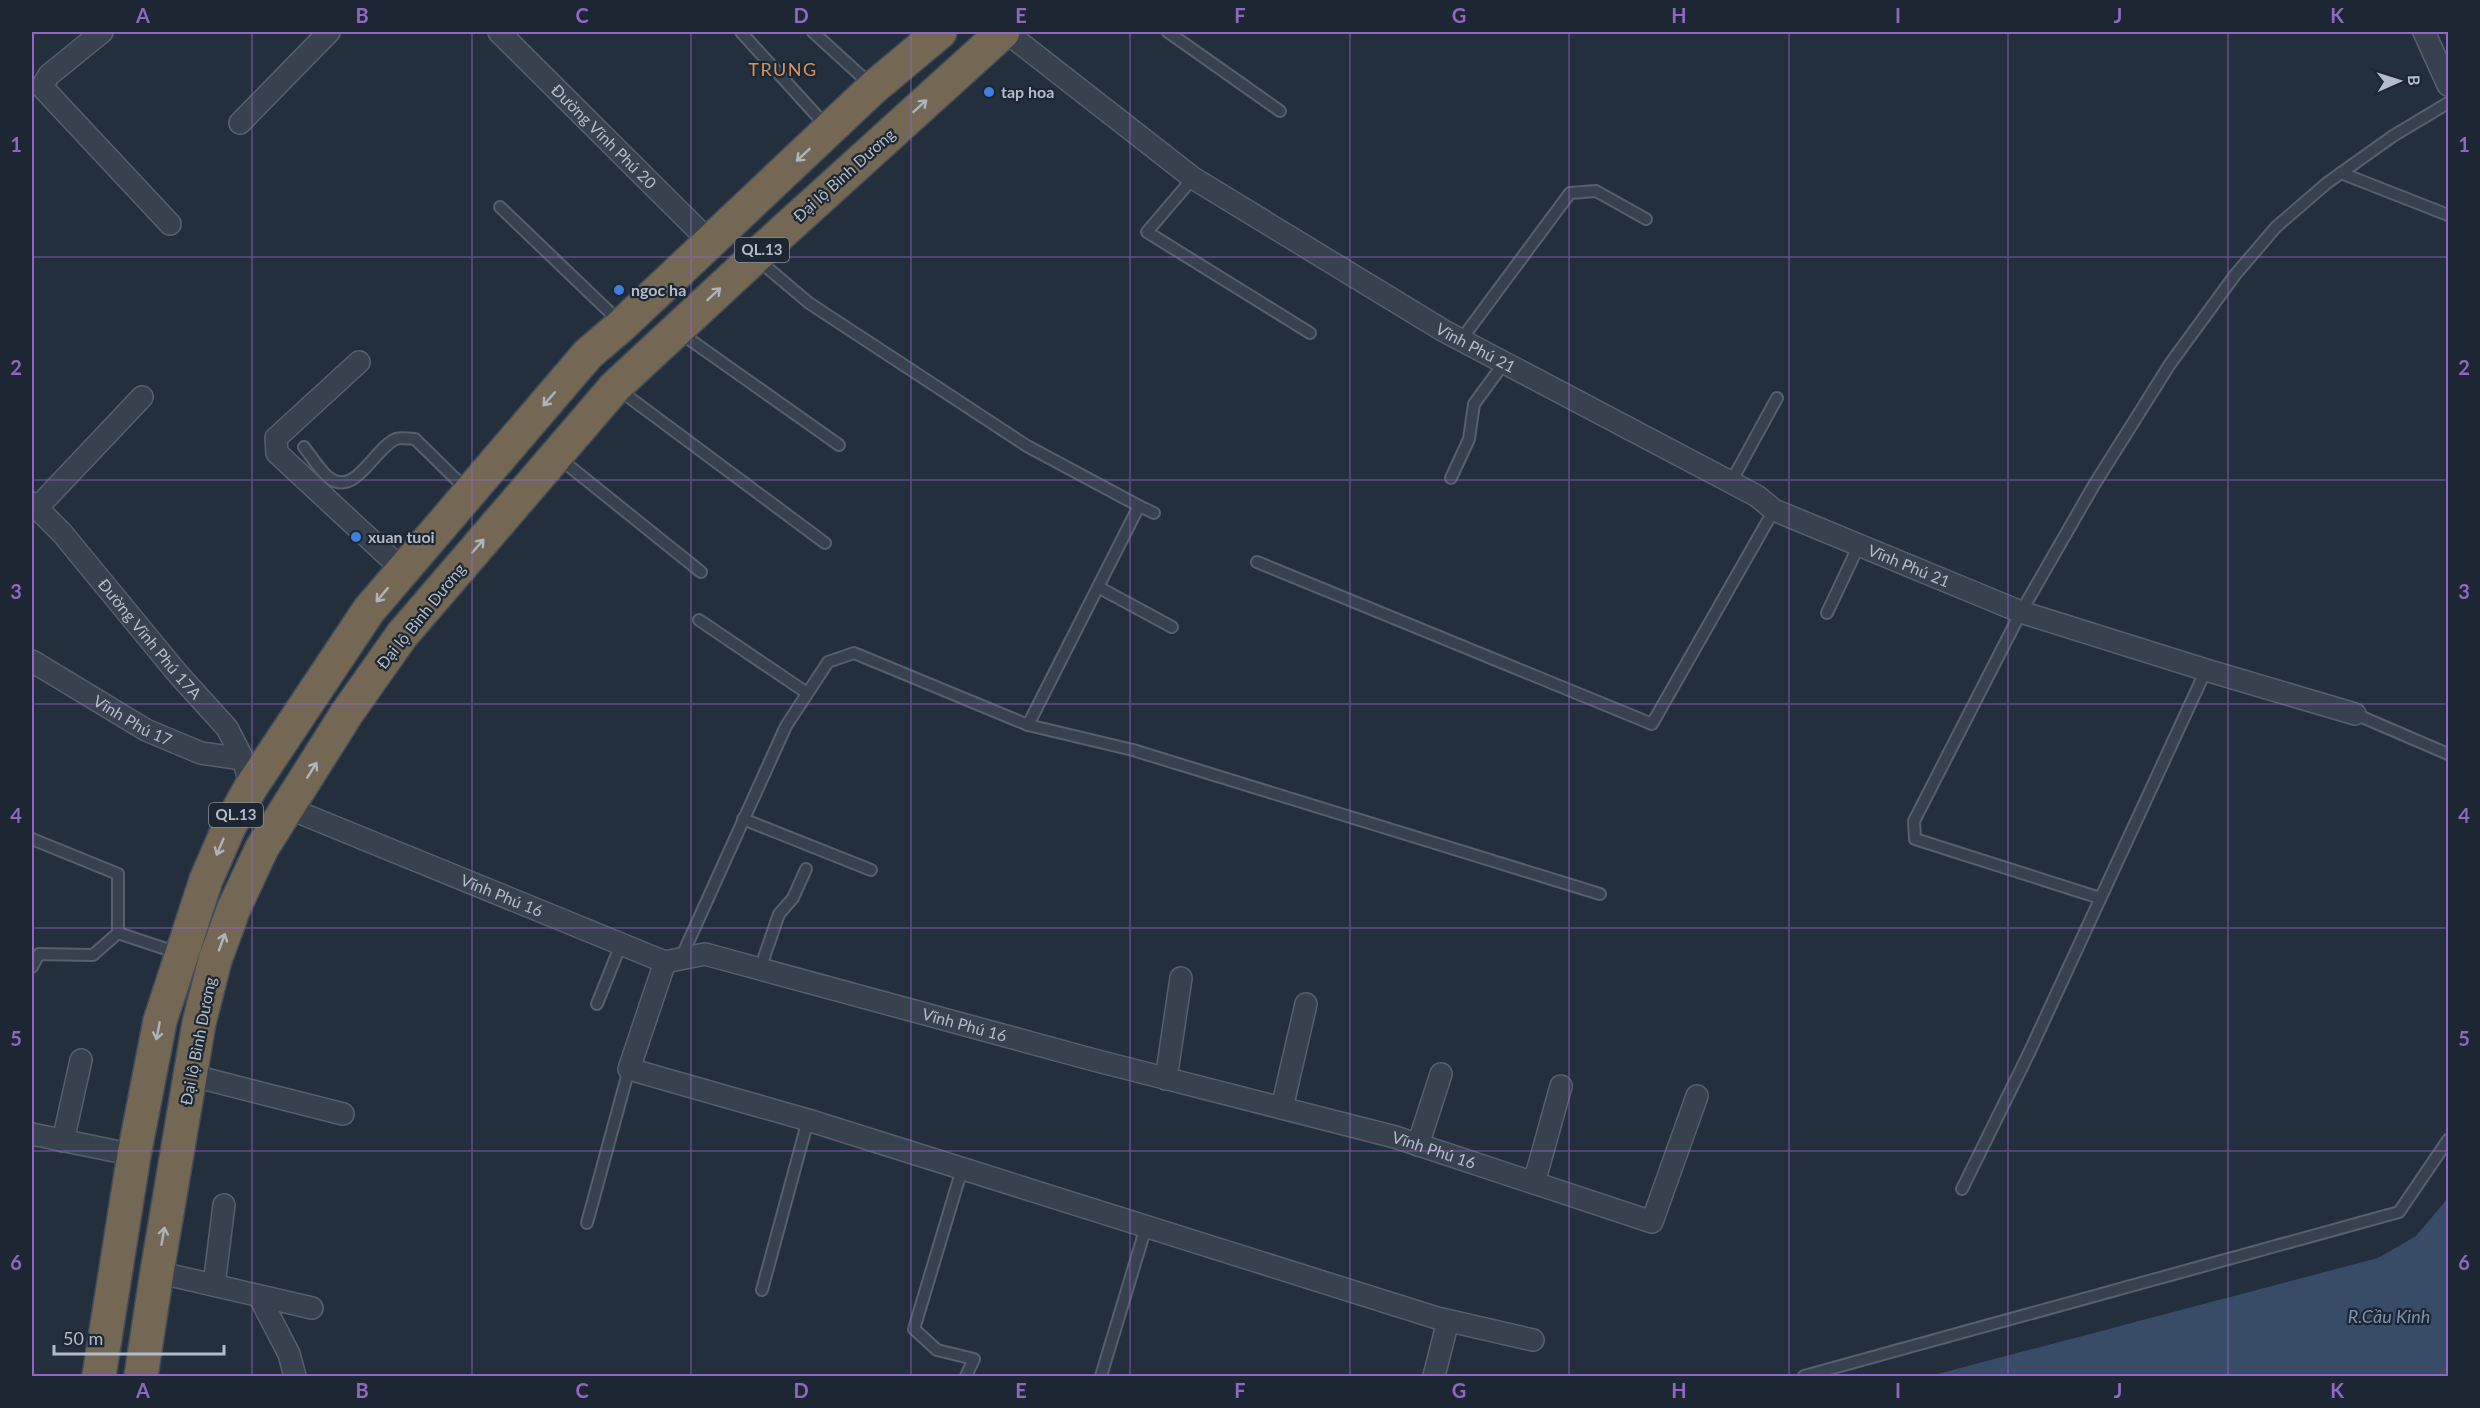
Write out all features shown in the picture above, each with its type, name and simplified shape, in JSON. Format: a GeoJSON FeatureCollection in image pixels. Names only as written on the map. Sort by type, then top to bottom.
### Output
{"type":"FeatureCollection","features":[{"type":"Feature","properties":{"kind":"highway","name":"QL.13"},"geometry":{"type":"LineString","coordinates":[[99,1377],[134,1155],[160,1021],[206,880],[229,826],[247,773],[369,610],[588,354],[622,325],[873,88],[940,32]]}},
{"type":"Feature","properties":{"kind":"highway","name":"Đại lộ Bình Dương"},"geometry":{"type":"LineString","coordinates":[[141,1377],[156,1272],[199,1023],[215,960],[226,929],[262,848],[347,713],[402,636],[615,387],[754,257],[1005,32]]}},
{"type":"Feature","properties":{"kind":"street"},"geometry":{"type":"LineString","coordinates":[[102,32],[49,75],[42,87],[170,224]]}},
{"type":"Feature","properties":{"kind":"street"},"geometry":{"type":"LineString","coordinates":[[240,123],[329,32]]}},
{"type":"Feature","properties":{"kind":"street","name":"Đường Vĩnh Phú 20"},"geometry":{"type":"LineString","coordinates":[[499,32],[709,242]]}},
{"type":"Feature","properties":{"kind":"street","name":"Vĩnh Phú 21"},"geometry":{"type":"LineString","coordinates":[[1005,32],[1193,178],[1461,340],[1757,496],[1774,510],[2021,612],[2355,714]]}},
{"type":"Feature","properties":{"kind":"street"},"geometry":{"type":"LineString","coordinates":[[2424,32],[2448,85]]}},
{"type":"Feature","properties":{"kind":"street"},"geometry":{"type":"LineString","coordinates":[[358,362],[276,438],[277,453],[403,570]]}},
{"type":"Feature","properties":{"kind":"street"},"geometry":{"type":"LineString","coordinates":[[34,505],[142,397]]}},
{"type":"Feature","properties":{"kind":"street","name":"Đường Vĩnh Phú 17A"},"geometry":{"type":"LineString","coordinates":[[34,505],[62,533],[178,674],[227,728],[247,773]]}},
{"type":"Feature","properties":{"kind":"street","name":"Vĩnh Phú 17"},"geometry":{"type":"LineString","coordinates":[[32,661],[146,730],[247,773]]}},
{"type":"Feature","properties":{"kind":"street","name":"Vĩnh Phú 16"},"geometry":{"type":"LineString","coordinates":[[288,808],[621,944],[673,960],[705,954],[1166,1079],[1395,1137],[1652,1222],[1696,1096]]}},
{"type":"Feature","properties":{"kind":"street"},"geometry":{"type":"LineString","coordinates":[[673,960],[629,1069],[808,1120],[1448,1321],[1533,1340]]}},
{"type":"Feature","properties":{"kind":"street"},"geometry":{"type":"LineString","coordinates":[[1166,1079],[1181,978]]}},
{"type":"Feature","properties":{"kind":"street"},"geometry":{"type":"LineString","coordinates":[[1282,1108],[1306,1004]]}},
{"type":"Feature","properties":{"kind":"street"},"geometry":{"type":"LineString","coordinates":[[63,1141],[81,1060]]}},
{"type":"Feature","properties":{"kind":"street"},"geometry":{"type":"LineString","coordinates":[[1418,1145],[1441,1074]]}},
{"type":"Feature","properties":{"kind":"street"},"geometry":{"type":"LineString","coordinates":[[190,1075],[343,1114]]}},
{"type":"Feature","properties":{"kind":"street"},"geometry":{"type":"LineString","coordinates":[[1534,1183],[1561,1086]]}},
{"type":"Feature","properties":{"kind":"street"},"geometry":{"type":"LineString","coordinates":[[32,1134],[134,1155]]}},
{"type":"Feature","properties":{"kind":"street"},"geometry":{"type":"LineString","coordinates":[[214,1285],[224,1205]]}},
{"type":"Feature","properties":{"kind":"street"},"geometry":{"type":"LineString","coordinates":[[156,1272],[312,1308]]}},
{"type":"Feature","properties":{"kind":"street"},"geometry":{"type":"LineString","coordinates":[[260,1296],[288,1354],[296,1377]]}},
{"type":"Feature","properties":{"kind":"street"},"geometry":{"type":"LineString","coordinates":[[1434,1377],[1448,1321]]}},
{"type":"Feature","properties":{"kind":"lane"},"geometry":{"type":"LineString","coordinates":[[741,32],[830,129]]}},
{"type":"Feature","properties":{"kind":"lane"},"geometry":{"type":"LineString","coordinates":[[813,32],[873,88]]}},
{"type":"Feature","properties":{"kind":"lane"},"geometry":{"type":"LineString","coordinates":[[1168,32],[1280,111]]}},
{"type":"Feature","properties":{"kind":"lane"},"geometry":{"type":"LineString","coordinates":[[2100,898],[1915,839],[1914,820],[2021,612],[2094,485],[2170,364],[2235,275],[2276,227],[2341,173],[2393,136],[2448,103]]}},
{"type":"Feature","properties":{"kind":"lane"},"geometry":{"type":"LineString","coordinates":[[2341,173],[2448,215]]}},
{"type":"Feature","properties":{"kind":"lane"},"geometry":{"type":"LineString","coordinates":[[1193,178],[1147,232],[1310,333]]}},
{"type":"Feature","properties":{"kind":"lane"},"geometry":{"type":"LineString","coordinates":[[1461,340],[1570,193],[1596,191],[1646,219]]}},
{"type":"Feature","properties":{"kind":"lane"},"geometry":{"type":"LineString","coordinates":[[500,207],[622,325]]}},
{"type":"Feature","properties":{"kind":"lane"},"geometry":{"type":"LineString","coordinates":[[754,257],[809,303],[1027,446],[1154,513]]}},
{"type":"Feature","properties":{"kind":"lane"},"geometry":{"type":"LineString","coordinates":[[676,330],[839,445]]}},
{"type":"Feature","properties":{"kind":"lane"},"geometry":{"type":"LineString","coordinates":[[1451,478],[1469,439],[1474,404],[1504,363]]}},
{"type":"Feature","properties":{"kind":"lane"},"geometry":{"type":"LineString","coordinates":[[615,387],[825,543]]}},
{"type":"Feature","properties":{"kind":"lane"},"geometry":{"type":"LineString","coordinates":[[1731,482],[1777,398]]}},
{"type":"Feature","properties":{"kind":"lane"},"geometry":{"type":"LineString","coordinates":[[304,447],[328,477],[343,483],[352,481],[388,444],[398,438],[415,439],[469,492]]}},
{"type":"Feature","properties":{"kind":"lane"},"geometry":{"type":"LineString","coordinates":[[556,456],[701,572]]}},
{"type":"Feature","properties":{"kind":"lane"},"geometry":{"type":"LineString","coordinates":[[1028,725],[1139,506]]}},
{"type":"Feature","properties":{"kind":"lane"},"geometry":{"type":"LineString","coordinates":[[1257,562],[1652,724],[1774,510]]}},
{"type":"Feature","properties":{"kind":"lane"},"geometry":{"type":"LineString","coordinates":[[1827,613],[1859,544]]}},
{"type":"Feature","properties":{"kind":"lane"},"geometry":{"type":"LineString","coordinates":[[1098,587],[1172,627]]}},
{"type":"Feature","properties":{"kind":"lane"},"geometry":{"type":"LineString","coordinates":[[699,620],[807,693]]}},
{"type":"Feature","properties":{"kind":"lane"},"geometry":{"type":"LineString","coordinates":[[673,960],[786,726],[828,662],[854,653],[1028,725],[1133,750],[1600,894]]}},
{"type":"Feature","properties":{"kind":"lane"},"geometry":{"type":"LineString","coordinates":[[1962,1189],[2029,1053],[2206,670]]}},
{"type":"Feature","properties":{"kind":"lane"},"geometry":{"type":"LineString","coordinates":[[2355,714],[2448,754]]}},
{"type":"Feature","properties":{"kind":"lane"},"geometry":{"type":"LineString","coordinates":[[743,819],[871,870]]}},
{"type":"Feature","properties":{"kind":"lane"},"geometry":{"type":"LineString","coordinates":[[32,839],[118,874],[118,933],[93,955],[39,954],[32,967]]}},
{"type":"Feature","properties":{"kind":"lane"},"geometry":{"type":"LineString","coordinates":[[760,969],[779,914],[793,898],[806,869]]}},
{"type":"Feature","properties":{"kind":"lane"},"geometry":{"type":"LineString","coordinates":[[118,933],[181,954]]}},
{"type":"Feature","properties":{"kind":"lane"},"geometry":{"type":"LineString","coordinates":[[597,1004],[621,944]]}},
{"type":"Feature","properties":{"kind":"lane"},"geometry":{"type":"LineString","coordinates":[[587,1223],[629,1069]]}},
{"type":"Feature","properties":{"kind":"lane"},"geometry":{"type":"LineString","coordinates":[[762,1290],[808,1120]]}},
{"type":"Feature","properties":{"kind":"lane"},"geometry":{"type":"LineString","coordinates":[[1804,1377],[2399,1212],[2448,1140]]}},
{"type":"Feature","properties":{"kind":"lane"},"geometry":{"type":"LineString","coordinates":[[962,1169],[914,1329],[937,1350],[974,1359],[966,1377]]}},
{"type":"Feature","properties":{"kind":"lane"},"geometry":{"type":"LineString","coordinates":[[1101,1377],[1146,1227]]}},
{"type":"Feature","properties":{"kind":"water","name":"R.Cầu Kinh"},"geometry":{"type":"Polygon","coordinates":[[[2448,1198],[2448,1376],[1930,1376],[2378,1258],[2416,1236],[2448,1198]]]}},
{"type":"Feature","properties":{"kind":"place","name":"tap hoa"},"geometry":{"type":"Point","coordinates":[989,92]}},
{"type":"Feature","properties":{"kind":"place","name":"ngoc ha"},"geometry":{"type":"Point","coordinates":[619,290]}},
{"type":"Feature","properties":{"kind":"place","name":"xuan tuoi"},"geometry":{"type":"Point","coordinates":[356,537]}},
{"type":"Feature","properties":{"kind":"district","name":"TRUNG"},"geometry":{"type":"Point","coordinates":[783,70]}}]}
